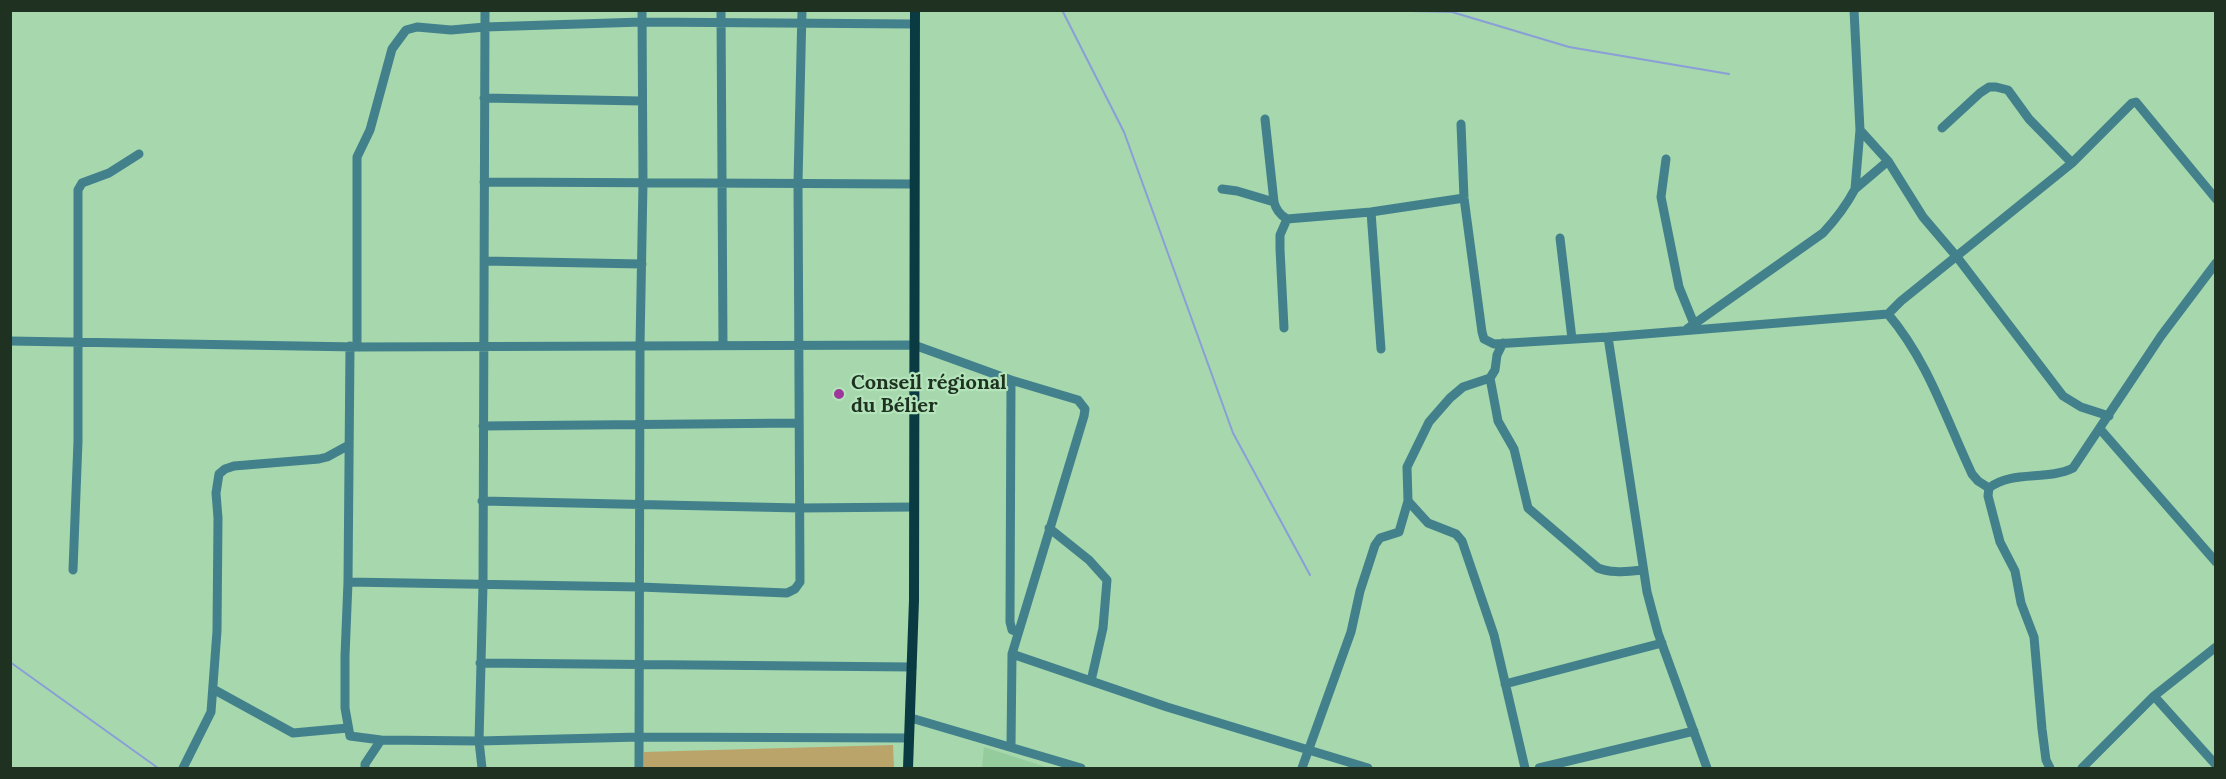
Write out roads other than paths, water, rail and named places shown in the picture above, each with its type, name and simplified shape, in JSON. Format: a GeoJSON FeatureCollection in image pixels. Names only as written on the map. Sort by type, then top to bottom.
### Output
{"type":"FeatureCollection","features":[{"type":"Feature","properties":{"kind":"main road"},"geometry":{"type":"LineString","coordinates":[[908,768],[911,717],[914,507],[915,10]]}},
{"type":"Feature","properties":{"kind":"street"},"geometry":{"type":"LineString","coordinates":[[482,768],[479,741],[483,585],[485,10]]}},
{"type":"Feature","properties":{"kind":"street"},"geometry":{"type":"LineString","coordinates":[[639,768],[642,10]]}},
{"type":"Feature","properties":{"kind":"street"},"geometry":{"type":"LineString","coordinates":[[721,10],[723,345]]}},
{"type":"Feature","properties":{"kind":"street"},"geometry":{"type":"LineString","coordinates":[[348,582],[787,592],[795,589],[800,582],[798,182],[802,10]]}},
{"type":"Feature","properties":{"kind":"street"},"geometry":{"type":"LineString","coordinates":[[1854,10],[1860,130],[1855,189]]}},
{"type":"Feature","properties":{"kind":"street"},"geometry":{"type":"LineString","coordinates":[[909,738],[640,737],[479,741],[381,740],[350,736],[345,656],[357,157],[370,130],[392,49],[406,30],[413,27],[451,30],[642,22],[915,24]]}},
{"type":"Feature","properties":{"kind":"street"},"geometry":{"type":"LineString","coordinates":[[1942,128],[1989,87],[2008,90],[2029,119],[2072,163]]}},
{"type":"Feature","properties":{"kind":"street"},"geometry":{"type":"LineString","coordinates":[[484,98],[642,101]]}},
{"type":"Feature","properties":{"kind":"street"},"geometry":{"type":"LineString","coordinates":[[1461,124],[1464,198],[1482,332],[1484,339],[1489,342],[1608,337],[1888,314],[1901,301],[2072,163],[2132,103],[2136,102],[2216,199]]}},
{"type":"Feature","properties":{"kind":"street"},"geometry":{"type":"LineString","coordinates":[[1265,119],[1275,208],[1287,219],[1371,212],[1464,198]]}},
{"type":"Feature","properties":{"kind":"street"},"geometry":{"type":"LineString","coordinates":[[1860,130],[1888,160],[1923,218],[1957,257],[2063,396],[2109,416]]}},
{"type":"Feature","properties":{"kind":"street"},"geometry":{"type":"LineString","coordinates":[[73,570],[78,441],[78,190],[82,183],[112,172],[138,154]]}},
{"type":"Feature","properties":{"kind":"street"},"geometry":{"type":"LineString","coordinates":[[1666,159],[1661,197],[1679,286],[1694,324]]}},
{"type":"Feature","properties":{"kind":"street"},"geometry":{"type":"LineString","coordinates":[[1685,331],[1823,233],[1841,214],[1855,189],[1888,160]]}},
{"type":"Feature","properties":{"kind":"street"},"geometry":{"type":"LineString","coordinates":[[484,182],[914,184]]}},
{"type":"Feature","properties":{"kind":"street"},"geometry":{"type":"LineString","coordinates":[[1222,189],[1274,202]]}},
{"type":"Feature","properties":{"kind":"street"},"geometry":{"type":"LineString","coordinates":[[1371,212],[1381,349]]}},
{"type":"Feature","properties":{"kind":"street"},"geometry":{"type":"LineString","coordinates":[[1284,328],[1280,282],[1280,236],[1287,219]]}},
{"type":"Feature","properties":{"kind":"street"},"geometry":{"type":"LineString","coordinates":[[1560,238],[1572,339]]}},
{"type":"Feature","properties":{"kind":"street"},"geometry":{"type":"LineString","coordinates":[[484,261],[642,264]]}},
{"type":"Feature","properties":{"kind":"street"},"geometry":{"type":"LineString","coordinates":[[2050,768],[2046,760],[2042,729],[2034,637],[2021,603],[2015,571],[2000,542],[1988,496],[1989,488],[2001,480],[2064,472],[2079,462],[2161,336],[2216,263]]}},
{"type":"Feature","properties":{"kind":"street"},"geometry":{"type":"LineString","coordinates":[[1888,314],[1907,337],[1929,378],[1972,474],[1989,488]]}},
{"type":"Feature","properties":{"kind":"street"},"geometry":{"type":"LineString","coordinates":[[1608,337],[1643,570],[1653,615],[1707,768]]}},
{"type":"Feature","properties":{"kind":"street"},"geometry":{"type":"LineString","coordinates":[[10,341],[353,346],[914,345],[1011,380],[1078,400],[1084,409],[1012,654],[1011,746]]}},
{"type":"Feature","properties":{"kind":"street"},"geometry":{"type":"LineString","coordinates":[[1302,768],[1351,632],[1374,545],[1380,538],[1399,532],[1408,501],[1407,467],[1429,422],[1450,398],[1463,387],[1490,378],[1495,370],[1497,354],[1503,343]]}},
{"type":"Feature","properties":{"kind":"street"},"geometry":{"type":"LineString","coordinates":[[1490,378],[1498,421],[1514,449],[1528,508],[1598,568],[1607,572],[1643,570]]}},
{"type":"Feature","properties":{"kind":"street"},"geometry":{"type":"LineString","coordinates":[[1011,380],[1010,622],[1012,630],[1018,632]]}},
{"type":"Feature","properties":{"kind":"street"},"geometry":{"type":"LineString","coordinates":[[483,426],[800,423]]}},
{"type":"Feature","properties":{"kind":"street"},"geometry":{"type":"LineString","coordinates":[[2100,429],[2216,562]]}},
{"type":"Feature","properties":{"kind":"street"},"geometry":{"type":"LineString","coordinates":[[183,768],[211,712],[218,608],[216,493],[219,474],[234,466],[319,459],[349,445]]}},
{"type":"Feature","properties":{"kind":"street"},"geometry":{"type":"LineString","coordinates":[[482,501],[800,508],[914,507]]}},
{"type":"Feature","properties":{"kind":"street"},"geometry":{"type":"LineString","coordinates":[[1408,501],[1428,523],[1456,534],[1462,541],[1494,635],[1525,768]]}},
{"type":"Feature","properties":{"kind":"street"},"geometry":{"type":"LineString","coordinates":[[1050,528],[1089,560],[1107,580],[1103,628],[1091,681]]}},
{"type":"Feature","properties":{"kind":"street"},"geometry":{"type":"LineString","coordinates":[[1505,684],[1662,643]]}},
{"type":"Feature","properties":{"kind":"street"},"geometry":{"type":"LineString","coordinates":[[2082,768],[2154,696],[2216,647]]}},
{"type":"Feature","properties":{"kind":"street"},"geometry":{"type":"LineString","coordinates":[[1012,654],[1167,707],[1368,768]]}},
{"type":"Feature","properties":{"kind":"street"},"geometry":{"type":"LineString","coordinates":[[480,663],[912,667]]}},
{"type":"Feature","properties":{"kind":"street"},"geometry":{"type":"LineString","coordinates":[[213,689],[293,733],[348,729]]}},
{"type":"Feature","properties":{"kind":"street"},"geometry":{"type":"LineString","coordinates":[[2154,696],[2216,765]]}},
{"type":"Feature","properties":{"kind":"street"},"geometry":{"type":"LineString","coordinates":[[911,717],[1081,768]]}},
{"type":"Feature","properties":{"kind":"street"},"geometry":{"type":"LineString","coordinates":[[1539,768],[1694,731]]}},
{"type":"Feature","properties":{"kind":"street"},"geometry":{"type":"LineString","coordinates":[[365,768],[364,764],[381,740]]}},
{"type":"Feature","properties":{"kind":"waterway"},"geometry":{"type":"LineString","coordinates":[[1062,10],[1124,132],[1233,433],[1310,575]]}},
{"type":"Feature","properties":{"kind":"waterway"},"geometry":{"type":"LineString","coordinates":[[1371,10],[1452,12],[1569,47],[1729,74]]}},
{"type":"Feature","properties":{"kind":"waterway"},"geometry":{"type":"LineString","coordinates":[[10,662],[158,768]]}},
{"type":"Feature","properties":{"kind":"place","name":"Conseil régional du Bélier"},"geometry":{"type":"Point","coordinates":[839,394]}}]}
